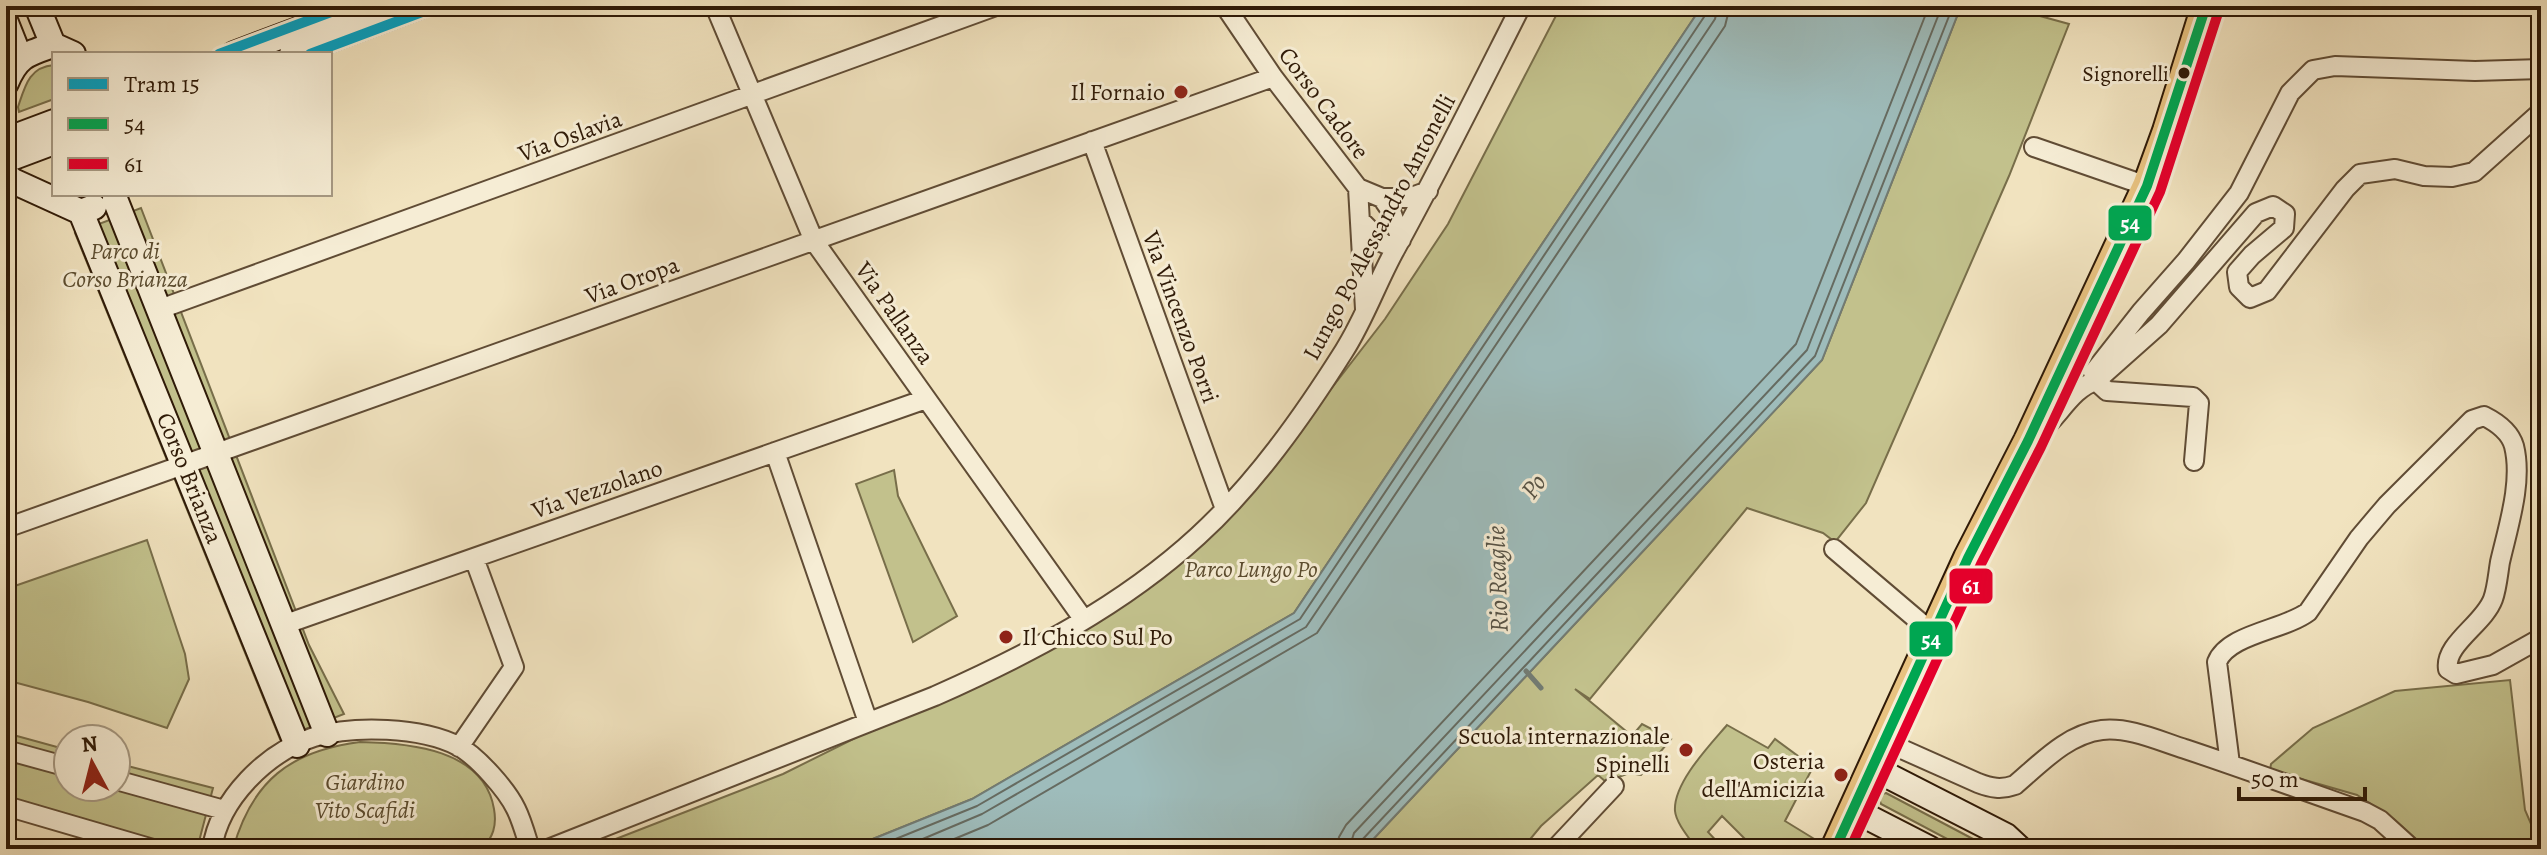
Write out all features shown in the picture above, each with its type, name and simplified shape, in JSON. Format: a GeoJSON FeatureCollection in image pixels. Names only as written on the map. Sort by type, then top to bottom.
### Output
{"type":"FeatureCollection","features":[{"type":"Feature","properties":{"kind":"main road"},"geometry":{"type":"LineString","coordinates":[[1835,849],[1968,558],[2028,441],[2147,186],[2206,6]]}},
{"type":"Feature","properties":{"kind":"street"},"geometry":{"type":"LineString","coordinates":[[37,6],[63,50]]}},
{"type":"Feature","properties":{"kind":"street"},"geometry":{"type":"LineString","coordinates":[[239,52],[362,6]]}},
{"type":"Feature","properties":{"kind":"street"},"geometry":{"type":"LineString","coordinates":[[297,52],[420,6]]}},
{"type":"Feature","properties":{"kind":"street","name":"Via Pallanza"},"geometry":{"type":"LineString","coordinates":[[715,6],[814,241],[1084,620]]}},
{"type":"Feature","properties":{"kind":"street","name":"Via Oslavia"},"geometry":{"type":"LineString","coordinates":[[160,309],[996,6]]}},
{"type":"Feature","properties":{"kind":"street","name":"Corso Cadore"},"geometry":{"type":"LineString","coordinates":[[1225,6],[1273,77],[1358,188],[1382,198],[1409,198],[1428,191]]}},
{"type":"Feature","properties":{"kind":"street","name":"Lungo Po Alessandro Antonelli"},"geometry":{"type":"LineString","coordinates":[[548,849],[935,696],[992,670],[1084,620],[1128,593],[1161,567],[1225,509],[1283,439],[1344,351],[1521,6]]}},
{"type":"Feature","properties":{"kind":"street"},"geometry":{"type":"LineString","coordinates":[[6,23],[20,58]]}},
{"type":"Feature","properties":{"kind":"street"},"geometry":{"type":"LineString","coordinates":[[6,83],[12,67],[20,58],[52,52]]}},
{"type":"Feature","properties":{"kind":"street"},"geometry":{"type":"LineString","coordinates":[[2093,382],[2103,360],[2239,193],[2290,93],[2313,70],[2335,66],[2475,71],[2541,69]]}},
{"type":"Feature","properties":{"kind":"street","name":"Via Oropa"},"geometry":{"type":"LineString","coordinates":[[6,528],[1273,77]]}},
{"type":"Feature","properties":{"kind":"street"},"geometry":{"type":"LineString","coordinates":[[2028,441],[2048,426],[2072,397],[2159,325],[2256,213],[2273,206],[2285,214],[2284,228],[2237,272],[2239,287],[2250,298],[2267,291],[2345,189],[2360,174],[2395,169],[2424,176],[2452,177],[2474,172],[2541,112]]}},
{"type":"Feature","properties":{"kind":"street"},"geometry":{"type":"LineString","coordinates":[[6,140],[52,123]]}},
{"type":"Feature","properties":{"kind":"street","name":"Via Vincenzo Porri"},"geometry":{"type":"LineString","coordinates":[[1092,141],[1225,509]]}},
{"type":"Feature","properties":{"kind":"street"},"geometry":{"type":"LineString","coordinates":[[6,160],[52,143]]}},
{"type":"Feature","properties":{"kind":"street"},"geometry":{"type":"LineString","coordinates":[[2034,147],[2147,186]]}},
{"type":"Feature","properties":{"kind":"street"},"geometry":{"type":"LineString","coordinates":[[6,175],[81,212],[116,197]]}},
{"type":"Feature","properties":{"kind":"street","name":"Corso Cadore"},"geometry":{"type":"LineString","coordinates":[[1358,188],[1365,312]]}},
{"type":"Feature","properties":{"kind":"street","name":"Corso Brianza"},"geometry":{"type":"LineString","coordinates":[[116,197],[327,734]]}},
{"type":"Feature","properties":{"kind":"street"},"geometry":{"type":"LineString","coordinates":[[1361,221],[1383,243],[1398,244],[1391,211],[1382,198]]}},
{"type":"Feature","properties":{"kind":"street","name":"Corso Brianza"},"geometry":{"type":"LineString","coordinates":[[81,212],[297,745]]}},
{"type":"Feature","properties":{"kind":"street"},"geometry":{"type":"LineString","coordinates":[[2093,382],[2107,391],[2193,397],[2199,403],[2194,461]]}},
{"type":"Feature","properties":{"kind":"street","name":"Via Vezzolano"},"geometry":{"type":"LineString","coordinates":[[283,625],[926,399]]}},
{"type":"Feature","properties":{"kind":"street"},"geometry":{"type":"LineString","coordinates":[[2230,764],[2217,662],[2220,654],[2240,641],[2296,620],[2308,612],[2359,538],[2387,505],[2472,420],[2484,416],[2495,421],[2509,435],[2514,446],[2515,481],[2492,600],[2446,659],[2448,669],[2456,674],[2493,665],[2541,638]]}},
{"type":"Feature","properties":{"kind":"street"},"geometry":{"type":"LineString","coordinates":[[775,452],[868,722]]}},
{"type":"Feature","properties":{"kind":"street"},"geometry":{"type":"LineString","coordinates":[[1834,549],[1934,634]]}},
{"type":"Feature","properties":{"kind":"street"},"geometry":{"type":"LineString","coordinates":[[459,747],[514,667],[474,558]]}},
{"type":"Feature","properties":{"kind":"street"},"geometry":{"type":"LineString","coordinates":[[212,849],[224,810],[256,774],[297,745],[347,730],[394,731],[430,737],[459,747],[490,774],[516,808],[530,849]]}},
{"type":"Feature","properties":{"kind":"street"},"geometry":{"type":"LineString","coordinates":[[1886,742],[1993,788],[2006,789],[2062,746],[2084,734],[2100,730],[2130,732],[2365,812],[2380,820],[2412,849]]}},
{"type":"Feature","properties":{"kind":"street"},"geometry":{"type":"LineString","coordinates":[[6,750],[52,763]]}},
{"type":"Feature","properties":{"kind":"street"},"geometry":{"type":"LineString","coordinates":[[1873,768],[2006,836],[2020,849]]}},
{"type":"Feature","properties":{"kind":"street"},"geometry":{"type":"LineString","coordinates":[[132,784],[224,810]]}},
{"type":"Feature","properties":{"kind":"street"},"geometry":{"type":"LineString","coordinates":[[1555,849],[1614,786]]}},
{"type":"Feature","properties":{"kind":"street"},"geometry":{"type":"LineString","coordinates":[[6,806],[153,849]]}},
{"type":"Feature","properties":{"kind":"street"},"geometry":{"type":"LineString","coordinates":[[1854,810],[1930,849]]}},
{"type":"Feature","properties":{"kind":"green space","name":"Parco Lungo Po"},"geometry":{"type":"Polygon","coordinates":[[[1561,6],[1702,6],[1294,613],[972,799],[848,849],[590,849],[783,774],[992,670],[1165,575],[1242,504],[1385,319],[1448,224],[1561,6]]]}},
{"type":"Feature","properties":{"kind":"green space"},"geometry":{"type":"Polygon","coordinates":[[[1961,6],[2043,6],[2040,16],[2069,24],[2009,176],[1866,503],[1835,542],[1823,533],[1747,508],[1590,699],[1575,689],[1632,736],[1642,724],[1671,739],[1641,775],[1629,773],[1606,782],[1598,775],[1541,826],[1522,849],[1364,849],[1822,360],[1961,6]]]}},
{"type":"Feature","properties":{"kind":"green space"},"geometry":{"type":"Polygon","coordinates":[[[52,66],[52,100],[19,112],[18,107],[29,79],[39,69],[52,66]]]}},
{"type":"Feature","properties":{"kind":"green space","name":"Parco di Corso Brianza"},"geometry":{"type":"Polygon","coordinates":[[[141,208],[309,645],[344,714],[280,739],[75,233],[141,208]]]}},
{"type":"Feature","properties":{"kind":"green space"},"geometry":{"type":"Polygon","coordinates":[[[894,470],[898,496],[957,616],[913,642],[856,484],[894,470]]]}},
{"type":"Feature","properties":{"kind":"green space"},"geometry":{"type":"Polygon","coordinates":[[[147,540],[185,654],[189,679],[167,728],[6,680],[6,589],[147,540]]]}},
{"type":"Feature","properties":{"kind":"green space"},"geometry":{"type":"Polygon","coordinates":[[[2510,680],[2525,810],[2531,824],[2541,828],[2541,849],[2427,849],[2395,820],[2357,795],[2270,770],[2271,764],[2313,728],[2395,691],[2510,680]]]}},
{"type":"Feature","properties":{"kind":"green space"},"geometry":{"type":"Polygon","coordinates":[[[1727,725],[1768,748],[1775,739],[1813,767],[1785,821],[1816,840],[1811,849],[1755,849],[1722,816],[1708,832],[1724,849],[1697,849],[1684,831],[1675,811],[1680,789],[1694,765],[1727,725]]]}},
{"type":"Feature","properties":{"kind":"green space"},"geometry":{"type":"Polygon","coordinates":[[[6,733],[52,746],[52,803],[132,803],[132,767],[213,788],[197,849],[137,849],[6,809],[6,733]]]}},
{"type":"Feature","properties":{"kind":"green space","name":"Giardino Vito Scafidi"},"geometry":{"type":"Polygon","coordinates":[[[360,742],[400,744],[442,753],[476,773],[487,789],[494,809],[494,826],[486,845],[482,849],[233,849],[251,805],[277,773],[313,753],[360,742]]]}},
{"type":"Feature","properties":{"kind":"green space"},"geometry":{"type":"Polygon","coordinates":[[[1886,793],[1992,849],[1966,849],[1881,804],[1879,798],[1886,793]]]}},
{"type":"Feature","properties":{"kind":"water","name":"Po"},"geometry":{"type":"Polygon","coordinates":[[[1702,6],[1961,6],[1822,360],[1364,849],[848,849],[972,799],[1294,613],[1702,6]]]}},
{"type":"Feature","properties":{"kind":"waterway","name":"Rio Reaglie"},"geometry":{"type":"LineString","coordinates":[[1526,671],[1541,688]]}},
{"type":"Feature","properties":{"kind":"tram line","name":"15"},"geometry":{"type":"LineString","coordinates":[[224,52],[347,6]]}},
{"type":"Feature","properties":{"kind":"tram line","name":"15"},"geometry":{"type":"LineString","coordinates":[[315,52],[438,6]]}},
{"type":"Feature","properties":{"kind":"transit line","name":"54"},"geometry":{"type":"LineString","coordinates":[[1835,849],[1968,558],[2028,441],[2147,186],[2206,6]]}},
{"type":"Feature","properties":{"kind":"transit line","name":"61"},"geometry":{"type":"LineString","coordinates":[[1850,849],[1981,564],[2041,447],[2160,192],[2219,10]]}},
{"type":"Feature","properties":{"kind":"place","name":"Signorelli"},"geometry":{"type":"Point","coordinates":[2184,73]}},
{"type":"Feature","properties":{"kind":"place","name":"Il Fornaio"},"geometry":{"type":"Point","coordinates":[1181,92]}},
{"type":"Feature","properties":{"kind":"place","name":"Il Chicco Sul Po"},"geometry":{"type":"Point","coordinates":[1006,637]}},
{"type":"Feature","properties":{"kind":"place","name":"Scuola internazionale Spinelli"},"geometry":{"type":"Point","coordinates":[1686,750]}},
{"type":"Feature","properties":{"kind":"place","name":"Osteria dell'Amicizia"},"geometry":{"type":"Point","coordinates":[1841,775]}}]}
